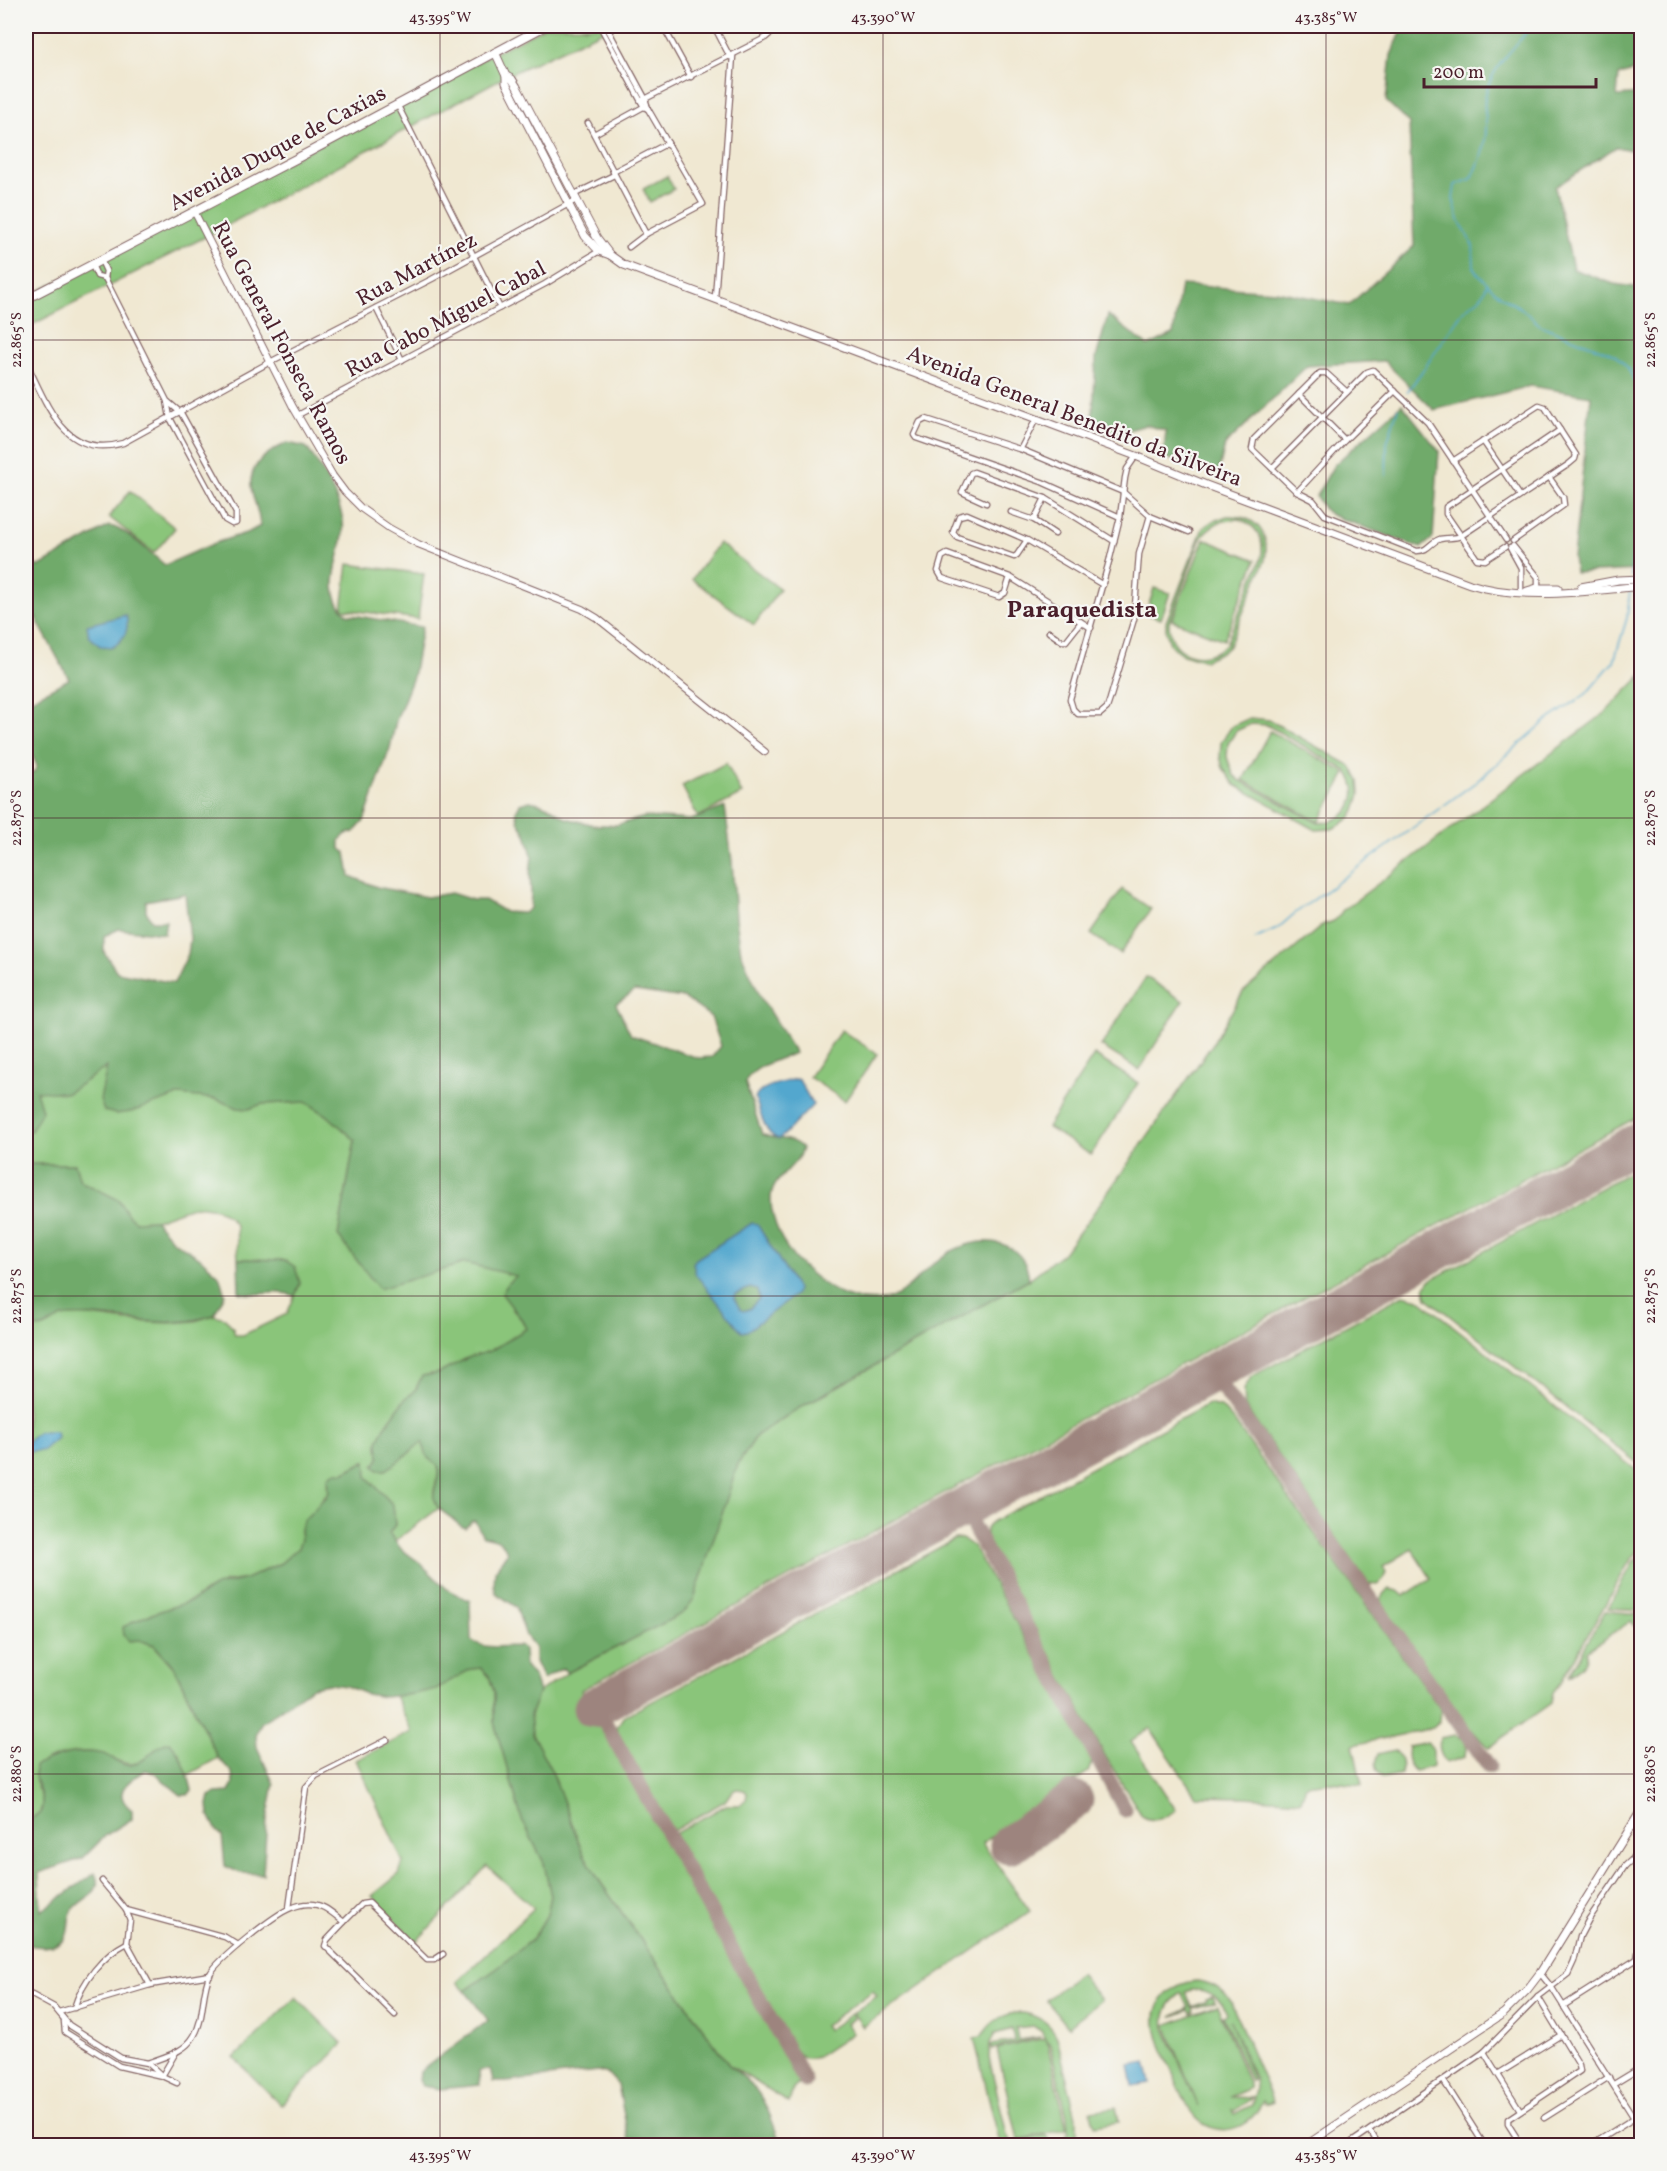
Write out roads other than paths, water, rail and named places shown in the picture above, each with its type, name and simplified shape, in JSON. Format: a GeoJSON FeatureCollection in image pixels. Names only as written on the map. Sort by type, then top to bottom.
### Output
{"type":"FeatureCollection","features":[{"type":"Feature","properties":{"kind":"main road","name":"Avenida Duque de Caxias"},"geometry":{"type":"LineString","coordinates":[[26,299],[545,26]]}},
{"type":"Feature","properties":{"kind":"main road"},"geometry":{"type":"LineString","coordinates":[[495,52],[506,76],[506,83],[585,236],[602,249]]}},
{"type":"Feature","properties":{"kind":"main road"},"geometry":{"type":"LineString","coordinates":[[506,76],[512,80],[602,249]]}},
{"type":"Feature","properties":{"kind":"main road","name":"Avenida General Benedito da Silveira"},"geometry":{"type":"LineString","coordinates":[[602,249],[642,272],[1136,456],[1206,485],[1484,589],[1523,592],[1639,583]]}},
{"type":"Feature","properties":{"kind":"main road"},"geometry":{"type":"LineString","coordinates":[[1305,2145],[1504,2013],[1527,1990],[1540,1973],[1641,1809]]}},
{"type":"Feature","properties":{"kind":"street"},"geometry":{"type":"LineString","coordinates":[[600,26],[627,70]]}},
{"type":"Feature","properties":{"kind":"street"},"geometry":{"type":"LineString","coordinates":[[606,26],[643,100],[703,204],[646,234],[629,248]]}},
{"type":"Feature","properties":{"kind":"street"},"geometry":{"type":"LineString","coordinates":[[663,26],[691,77]]}},
{"type":"Feature","properties":{"kind":"street"},"geometry":{"type":"LineString","coordinates":[[714,26],[731,57],[715,298]]}},
{"type":"Feature","properties":{"kind":"street"},"geometry":{"type":"LineString","coordinates":[[643,100],[770,36],[772,26]]}},
{"type":"Feature","properties":{"kind":"street"},"geometry":{"type":"LineString","coordinates":[[397,104],[500,308]]}},
{"type":"Feature","properties":{"kind":"street"},"geometry":{"type":"LineString","coordinates":[[594,134],[647,107]]}},
{"type":"Feature","properties":{"kind":"street"},"geometry":{"type":"LineString","coordinates":[[588,123],[646,234]]}},
{"type":"Feature","properties":{"kind":"street","name":"Rua Martínez"},"geometry":{"type":"LineString","coordinates":[[26,362],[58,423],[69,435],[93,445],[123,443],[270,362],[376,308],[568,204],[575,197],[668,142]]}},
{"type":"Feature","properties":{"kind":"street","name":"Rua General Fonseca Ramos"},"geometry":{"type":"LineString","coordinates":[[194,211],[298,415],[333,476],[362,509],[388,528],[418,544],[582,609],[597,618],[765,752]]}},
{"type":"Feature","properties":{"kind":"street","name":"Rua Cabo Miguel Cabal"},"geometry":{"type":"LineString","coordinates":[[298,415],[500,308],[575,267],[602,249]]}},
{"type":"Feature","properties":{"kind":"street"},"geometry":{"type":"LineString","coordinates":[[101,260],[106,272],[105,278],[167,401],[170,418],[225,520],[232,524],[236,522],[236,513],[181,413],[167,401]]}},
{"type":"Feature","properties":{"kind":"street"},"geometry":{"type":"LineString","coordinates":[[92,265],[97,276],[105,278]]}},
{"type":"Feature","properties":{"kind":"street"},"geometry":{"type":"LineString","coordinates":[[376,308],[402,360]]}},
{"type":"Feature","properties":{"kind":"street"},"geometry":{"type":"LineString","coordinates":[[1272,468],[1367,372],[1371,370],[1376,372],[1428,423],[1506,540],[1537,576],[1536,590]]}},
{"type":"Feature","properties":{"kind":"street"},"geometry":{"type":"LineString","coordinates":[[1347,392],[1326,373],[1317,375],[1252,443],[1254,452],[1297,492],[1312,499],[1321,512],[1327,516],[1417,551],[1427,549],[1438,540],[1461,536],[1573,461],[1576,456],[1545,407],[1539,405],[1453,460]]}},
{"type":"Feature","properties":{"kind":"street"},"geometry":{"type":"LineString","coordinates":[[1297,492],[1395,391]]}},
{"type":"Feature","properties":{"kind":"street"},"geometry":{"type":"LineString","coordinates":[[1299,394],[1345,440]]}},
{"type":"Feature","properties":{"kind":"street"},"geometry":{"type":"LineString","coordinates":[[1120,517],[1042,482],[916,438],[914,435],[920,422],[926,419],[1020,449],[1123,492],[1150,516],[1189,532]]}},
{"type":"Feature","properties":{"kind":"street"},"geometry":{"type":"LineString","coordinates":[[1020,449],[1036,419]]}},
{"type":"Feature","properties":{"kind":"street"},"geometry":{"type":"LineString","coordinates":[[1549,477],[1563,497],[1564,505],[1510,545],[1480,560],[1474,556],[1445,509],[1448,504],[1560,430]]}},
{"type":"Feature","properties":{"kind":"street"},"geometry":{"type":"LineString","coordinates":[[1483,441],[1520,496]]}},
{"type":"Feature","properties":{"kind":"street"},"geometry":{"type":"LineString","coordinates":[[1136,456],[1127,470],[1120,517],[1071,699],[1073,709],[1078,714],[1100,714],[1107,708],[1134,619],[1140,554],[1150,516]]}},
{"type":"Feature","properties":{"kind":"street"},"geometry":{"type":"LineString","coordinates":[[198,471],[210,466]]}},
{"type":"Feature","properties":{"kind":"street"},"geometry":{"type":"LineString","coordinates":[[986,503],[962,492],[971,473],[974,472],[1045,498],[1114,541]]}},
{"type":"Feature","properties":{"kind":"street"},"geometry":{"type":"LineString","coordinates":[[1034,520],[1045,498]]}},
{"type":"Feature","properties":{"kind":"street"},"geometry":{"type":"LineString","coordinates":[[1011,512],[1034,520],[1055,534]]}},
{"type":"Feature","properties":{"kind":"street"},"geometry":{"type":"LineString","coordinates":[[1027,540],[1014,557],[957,537],[953,532],[959,516],[967,514],[1027,540],[1103,585]]}},
{"type":"Feature","properties":{"kind":"street"},"geometry":{"type":"LineString","coordinates":[[1510,545],[1521,568],[1523,592]]}},
{"type":"Feature","properties":{"kind":"street"},"geometry":{"type":"LineString","coordinates":[[1010,577],[1005,593],[999,597],[942,578],[938,571],[942,557],[947,554],[1010,577],[1090,628]]}},
{"type":"Feature","properties":{"kind":"street"},"geometry":{"type":"LineString","coordinates":[[1048,632],[1066,641],[1081,622]]}},
{"type":"Feature","properties":{"kind":"street"},"geometry":{"type":"LineString","coordinates":[[289,1908],[306,1787],[316,1776],[387,1740]]}},
{"type":"Feature","properties":{"kind":"street"},"geometry":{"type":"LineString","coordinates":[[1346,2145],[1484,2052],[1538,1997],[1568,1974],[1574,1961],[1580,1936],[1607,1892],[1633,1857],[1641,1850]]}},
{"type":"Feature","properties":{"kind":"street"},"geometry":{"type":"LineString","coordinates":[[1633,1857],[1641,1869]]}},
{"type":"Feature","properties":{"kind":"street"},"geometry":{"type":"LineString","coordinates":[[102,1881],[126,1910],[130,1920],[127,1943],[150,1985]]}},
{"type":"Feature","properties":{"kind":"street"},"geometry":{"type":"LineString","coordinates":[[395,2015],[326,1946],[327,1940],[362,1904],[369,1903],[427,1960],[434,1960],[443,1954]]}},
{"type":"Feature","properties":{"kind":"street"},"geometry":{"type":"LineString","coordinates":[[148,2063],[184,2048],[195,2036],[210,1975],[216,1965],[238,1945],[289,1908],[307,1904],[324,1906],[344,1922]]}},
{"type":"Feature","properties":{"kind":"street"},"geometry":{"type":"LineString","coordinates":[[126,1910],[225,1937],[238,1945]]}},
{"type":"Feature","properties":{"kind":"street"},"geometry":{"type":"LineString","coordinates":[[1641,1941],[1637,1959],[1641,1973]]}},
{"type":"Feature","properties":{"kind":"street"},"geometry":{"type":"LineString","coordinates":[[74,2008],[82,1987],[95,1971],[116,1949],[127,1943]]}},
{"type":"Feature","properties":{"kind":"street"},"geometry":{"type":"LineString","coordinates":[[1563,2006],[1637,1959]]}},
{"type":"Feature","properties":{"kind":"street"},"geometry":{"type":"LineString","coordinates":[[1540,1973],[1552,1988],[1634,2118]]}},
{"type":"Feature","properties":{"kind":"street"},"geometry":{"type":"LineString","coordinates":[[59,2012],[150,1985],[210,1975]]}},
{"type":"Feature","properties":{"kind":"street"},"geometry":{"type":"LineString","coordinates":[[32,1995],[54,2007],[64,2020],[122,2058],[148,2063],[162,2076]]}},
{"type":"Feature","properties":{"kind":"street"},"geometry":{"type":"LineString","coordinates":[[1522,2145],[1508,2121],[1510,2117],[1580,2071],[1579,2064],[1538,1997]]}},
{"type":"Feature","properties":{"kind":"street"},"geometry":{"type":"LineString","coordinates":[[64,2020],[65,2032],[119,2066],[162,2076],[177,2083]]}},
{"type":"Feature","properties":{"kind":"street"},"geometry":{"type":"LineString","coordinates":[[1498,2074],[1562,2035]]}},
{"type":"Feature","properties":{"kind":"street"},"geometry":{"type":"LineString","coordinates":[[162,2076],[176,2052]]}},
{"type":"Feature","properties":{"kind":"street"},"geometry":{"type":"LineString","coordinates":[[1484,2052],[1520,2110]]}},
{"type":"Feature","properties":{"kind":"street"},"geometry":{"type":"LineString","coordinates":[[1614,2084],[1641,2067]]}},
{"type":"Feature","properties":{"kind":"street"},"geometry":{"type":"LineString","coordinates":[[1544,2118],[1609,2077]]}},
{"type":"Feature","properties":{"kind":"street"},"geometry":{"type":"LineString","coordinates":[[1443,2080],[1485,2145]]}},
{"type":"Feature","properties":{"kind":"street"},"geometry":{"type":"LineString","coordinates":[[1590,2145],[1641,2113]]}},
{"type":"Feature","properties":{"kind":"street"},"geometry":{"type":"LineString","coordinates":[[1370,2130],[1380,2145]]}},
{"type":"Feature","properties":{"kind":"water"},"geometry":{"type":"Polygon","coordinates":[[[126,615],[126,633],[113,647],[100,646],[89,637],[87,625],[126,615]]]}},
{"type":"Feature","properties":{"kind":"water"},"geometry":{"type":"Polygon","coordinates":[[[795,1079],[799,1080],[813,1105],[779,1139],[766,1128],[755,1098],[767,1087],[795,1079]]]}},
{"type":"Feature","properties":{"kind":"water"},"geometry":{"type":"Polygon","coordinates":[[[752,1223],[757,1224],[797,1289],[796,1294],[747,1331],[742,1332],[696,1275],[693,1263],[752,1223]],[[750,1288],[736,1294],[734,1298],[740,1309],[743,1311],[749,1309],[759,1299],[757,1290],[750,1288]]]}},
{"type":"Feature","properties":{"kind":"water"},"geometry":{"type":"Polygon","coordinates":[[[38,1432],[56,1432],[57,1438],[42,1451],[27,1451],[26,1443],[38,1432]]]}},
{"type":"Feature","properties":{"kind":"water"},"geometry":{"type":"Polygon","coordinates":[[[1146,2062],[1151,2083],[1133,2086],[1129,2065],[1146,2062]]]}},
{"type":"Feature","properties":{"kind":"waterway"},"geometry":{"type":"LineString","coordinates":[[1531,26],[1497,68],[1487,88],[1486,134],[1480,161],[1471,179],[1455,185],[1453,199],[1459,220],[1473,246],[1474,268],[1495,291],[1521,308],[1540,325],[1615,355],[1628,368],[1642,398]]}},
{"type":"Feature","properties":{"kind":"waterway"},"geometry":{"type":"LineString","coordinates":[[1407,392],[1461,314],[1482,296],[1487,283]]}},
{"type":"Feature","properties":{"kind":"waterway"},"geometry":{"type":"LineString","coordinates":[[1386,476],[1387,443],[1398,408]]}},
{"type":"Feature","properties":{"kind":"waterway"},"geometry":{"type":"LineString","coordinates":[[1631,576],[1634,539],[1642,517]]}},
{"type":"Feature","properties":{"kind":"waterway"},"geometry":{"type":"LineString","coordinates":[[1255,939],[1277,929],[1294,914],[1476,782],[1545,722],[1586,694],[1614,661],[1627,618],[1630,590]]}},
{"type":"Feature","properties":{"kind":"district","name":"Paraquedista"},"geometry":{"type":"Point","coordinates":[1082,609]}}]}
